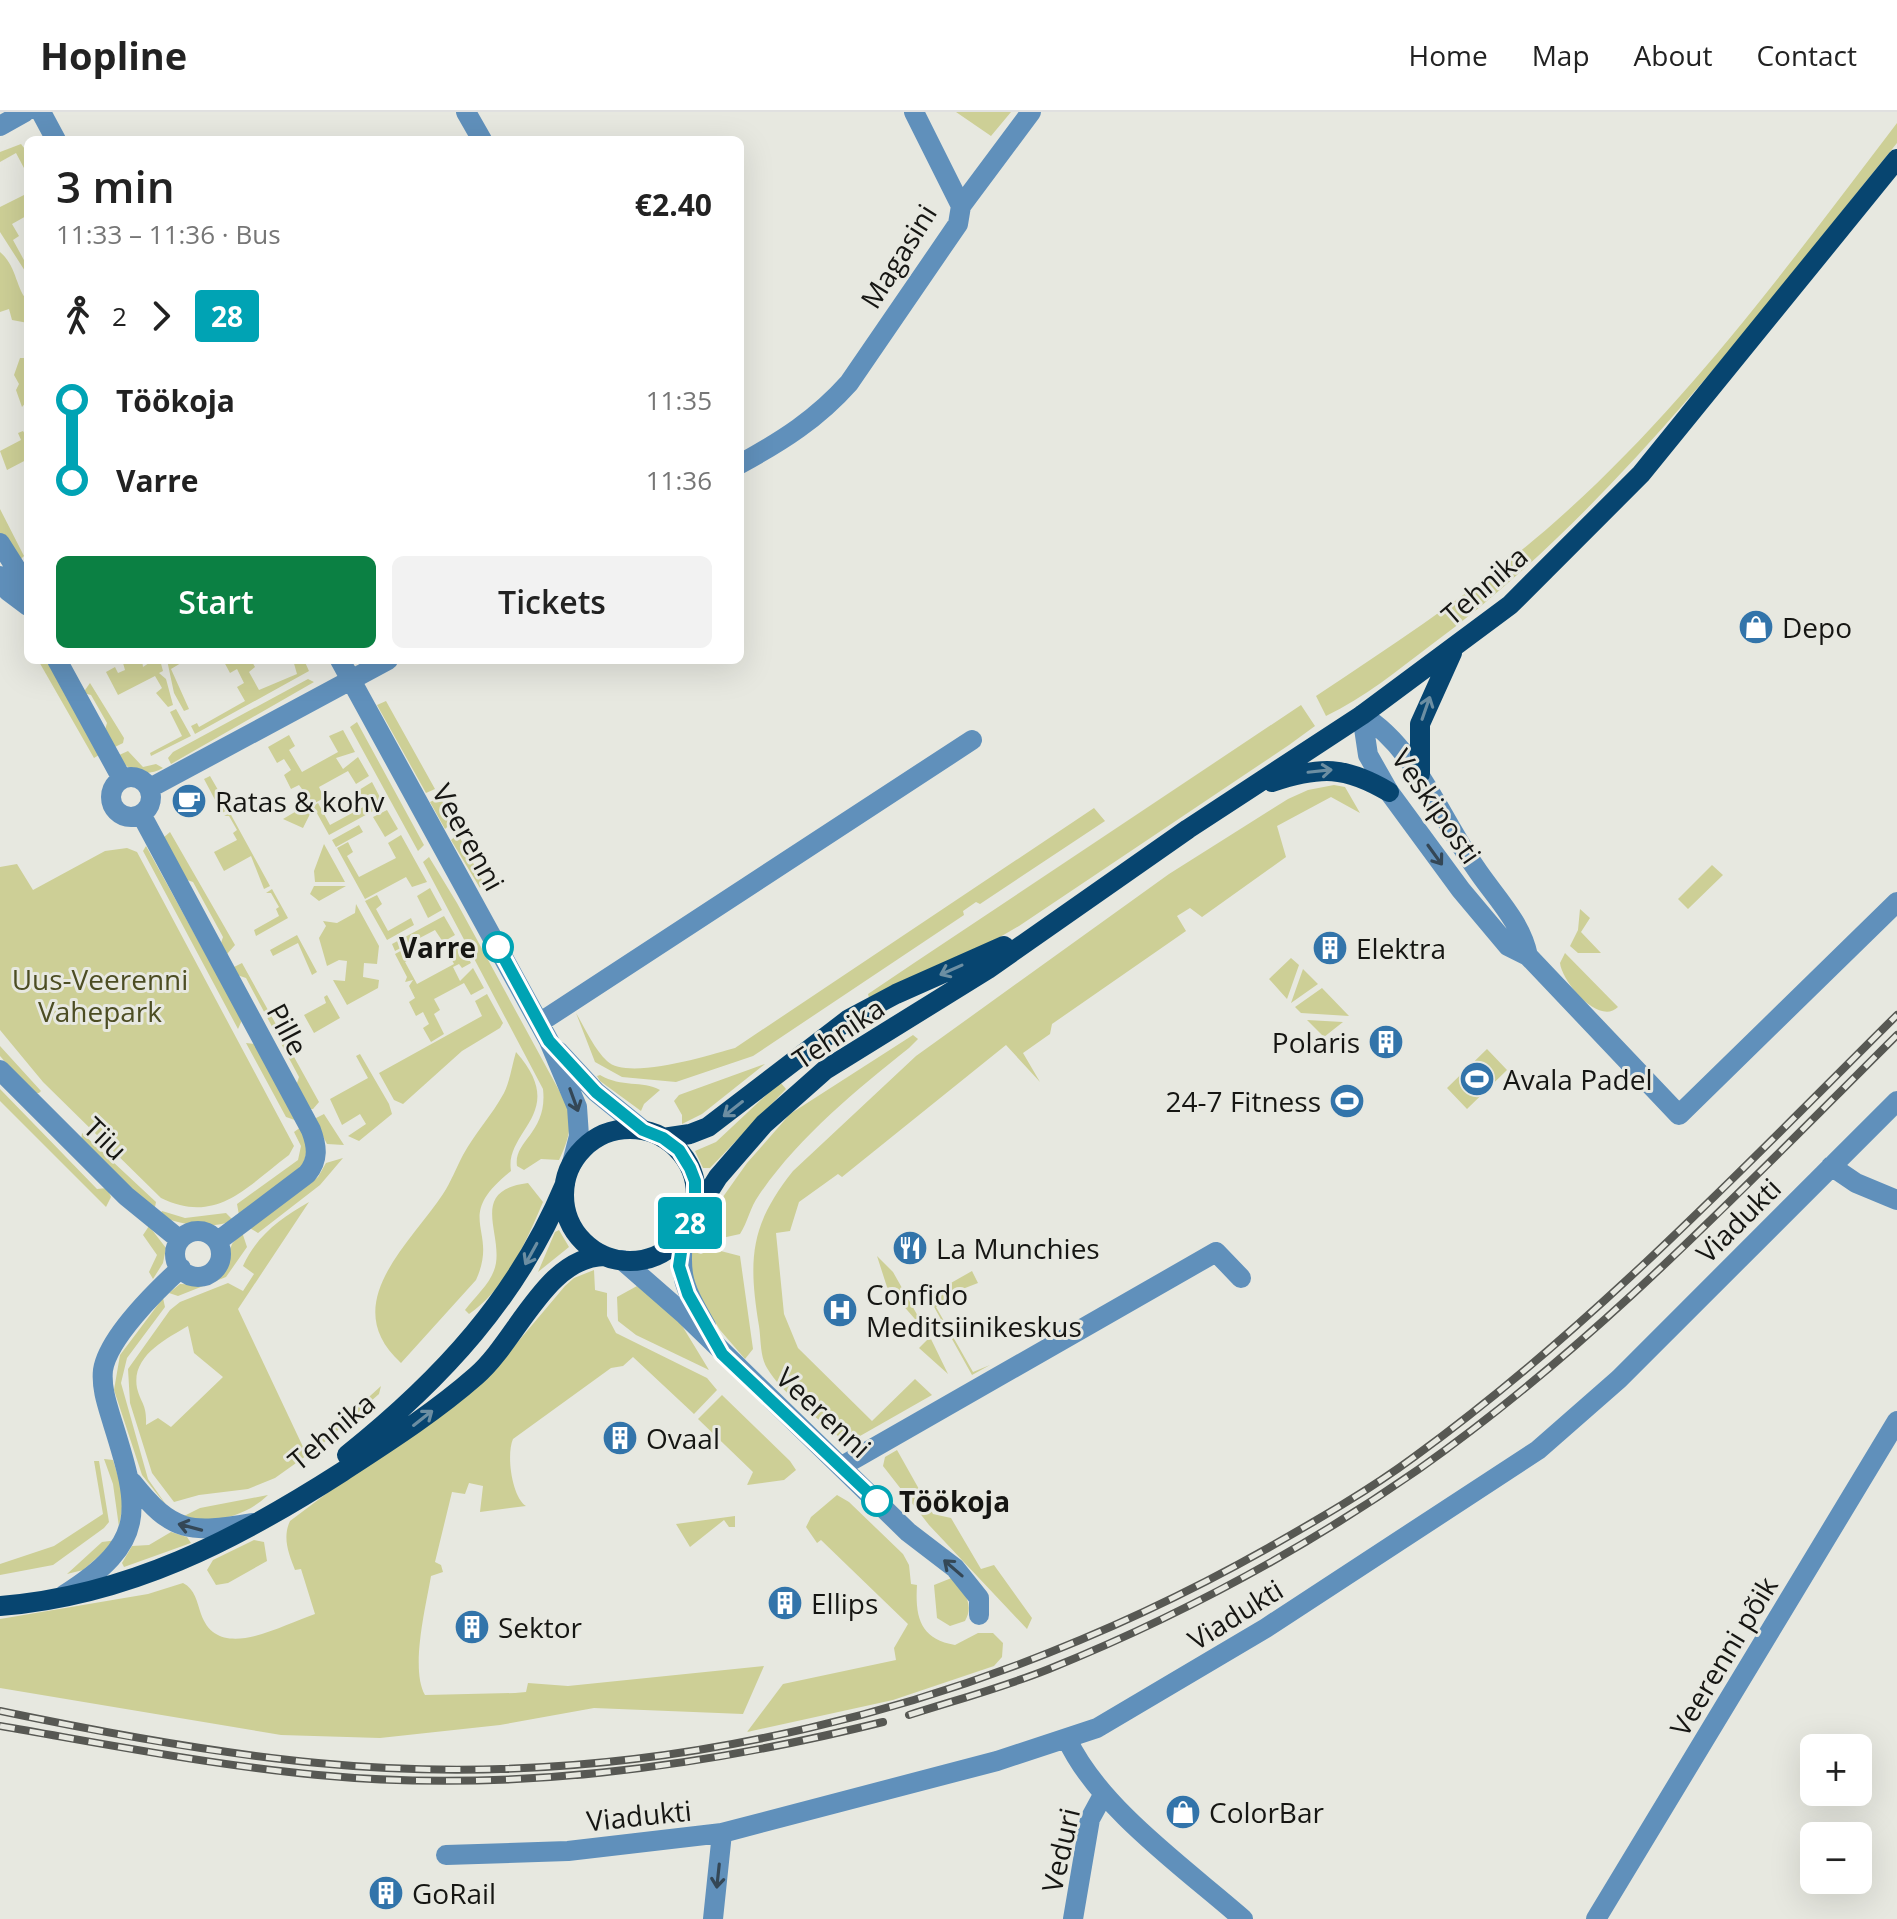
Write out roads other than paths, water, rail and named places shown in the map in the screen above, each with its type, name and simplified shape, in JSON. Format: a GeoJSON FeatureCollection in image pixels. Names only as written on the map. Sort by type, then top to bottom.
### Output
{"type":"FeatureCollection","features":[{"type":"Feature","properties":{"kind":"main road","name":"Tehnika"},"geometry":{"type":"LineString","coordinates":[[688,1226],[718,1177],[764,1124],[825,1070],[947,997],[1362,715],[1510,605],[1641,474],[1897,159]]}},
{"type":"Feature","properties":{"kind":"main road","name":"Tehnika"},"geometry":{"type":"LineString","coordinates":[[1873,191],[1897,169]]}},
{"type":"Feature","properties":{"kind":"main road"},"geometry":{"type":"LineString","coordinates":[[1420,774],[1420,724],[1455,648]]}},
{"type":"Feature","properties":{"kind":"main road"},"geometry":{"type":"LineString","coordinates":[[1249,790],[1299,773],[1336,769],[1366,778],[1389,792]]}},
{"type":"Feature","properties":{"kind":"main road","name":"Tehnika"},"geometry":{"type":"LineString","coordinates":[[663,1138],[690,1134],[708,1127],[849,1019],[896,994],[1048,926]]}},
{"type":"Feature","properties":{"kind":"main road"},"geometry":{"type":"LineString","coordinates":[[624,1129],[643,1130],[663,1138],[679,1150],[690,1168],[696,1195],[688,1226],[662,1253],[614,1258],[576,1232],[564,1203],[565,1184],[572,1163],[596,1138],[624,1129]]}},
{"type":"Feature","properties":{"kind":"main road","name":"Tehnika"},"geometry":{"type":"LineString","coordinates":[[264,1522],[377,1431],[476,1336],[520,1276],[565,1184]]}},
{"type":"Feature","properties":{"kind":"main road","name":"Tehnika"},"geometry":{"type":"LineString","coordinates":[[0,1606],[61,1597],[150,1574],[264,1522],[412,1427],[479,1374],[567,1266],[592,1256],[614,1258]]}},
{"type":"Feature","properties":{"kind":"street"},"geometry":{"type":"LineString","coordinates":[[0,126],[25,112]]}},
{"type":"Feature","properties":{"kind":"street"},"geometry":{"type":"LineString","coordinates":[[41,112],[54,136]]}},
{"type":"Feature","properties":{"kind":"street"},"geometry":{"type":"LineString","coordinates":[[466,112],[480,136]]}},
{"type":"Feature","properties":{"kind":"street","name":"Magasini"},"geometry":{"type":"LineString","coordinates":[[744,462],[793,435],[828,406],[849,383],[958,224],[961,206],[914,112]]}},
{"type":"Feature","properties":{"kind":"street"},"geometry":{"type":"LineString","coordinates":[[961,206],[1031,112]]}},
{"type":"Feature","properties":{"kind":"street"},"geometry":{"type":"LineString","coordinates":[[0,543],[24,581]]}},
{"type":"Feature","properties":{"kind":"street"},"geometry":{"type":"LineString","coordinates":[[0,576],[8,591],[24,602]]}},
{"type":"Feature","properties":{"kind":"street"},"geometry":{"type":"LineString","coordinates":[[59,664],[122,779]]}},
{"type":"Feature","properties":{"kind":"street","name":"Veerenni"},"geometry":{"type":"LineString","coordinates":[[342,664],[544,1032],[577,1107],[579,1136],[572,1163]]}},
{"type":"Feature","properties":{"kind":"street"},"geometry":{"type":"LineString","coordinates":[[150,788],[381,664]]}},
{"type":"Feature","properties":{"kind":"street","name":"Veskiposti"},"geometry":{"type":"LineString","coordinates":[[1362,715],[1379,725],[1420,774],[1473,865],[1524,935],[1528,956]]}},
{"type":"Feature","properties":{"kind":"street","name":"Veskiposti"},"geometry":{"type":"LineString","coordinates":[[1362,715],[1368,755],[1389,792],[1461,890],[1508,946],[1528,956],[1679,1115],[1897,902]]}},
{"type":"Feature","properties":{"kind":"street"},"geometry":{"type":"LineString","coordinates":[[544,1032],[972,740]]}},
{"type":"Feature","properties":{"kind":"street"},"geometry":{"type":"LineString","coordinates":[[122,779],[141,779],[150,788],[151,800],[141,814],[129,816],[114,806],[113,788],[122,779]]}},
{"type":"Feature","properties":{"kind":"street","name":"Pille"},"geometry":{"type":"LineString","coordinates":[[141,814],[311,1130],[316,1148],[316,1159],[307,1174],[218,1241]]}},
{"type":"Feature","properties":{"kind":"street","name":"Veerenni"},"geometry":{"type":"LineString","coordinates":[[544,1032],[596,1092],[643,1130]]}},
{"type":"Feature","properties":{"kind":"street","name":"Tiiu"},"geometry":{"type":"LineString","coordinates":[[0,1070],[126,1196],[180,1240]]}},
{"type":"Feature","properties":{"kind":"street","name":"Viadukti"},"geometry":{"type":"LineString","coordinates":[[446,1855],[568,1851],[722,1833],[1067,1739],[1097,1728],[1165,1691],[1538,1450],[1619,1379],[1897,1101]]}},
{"type":"Feature","properties":{"kind":"street"},"geometry":{"type":"LineString","coordinates":[[1831,1166],[1856,1183],[1897,1200]]}},
{"type":"Feature","properties":{"kind":"street","name":"Veerenni"},"geometry":{"type":"LineString","coordinates":[[688,1226],[679,1266],[688,1294],[722,1354]]}},
{"type":"Feature","properties":{"kind":"street"},"geometry":{"type":"LineString","coordinates":[[199,1230],[218,1241],[220,1261],[212,1272],[199,1277],[181,1268],[176,1257],[180,1240],[199,1230]]}},
{"type":"Feature","properties":{"kind":"street"},"geometry":{"type":"LineString","coordinates":[[842,1466],[1216,1252],[1241,1278]]}},
{"type":"Feature","properties":{"kind":"street","name":"Veerenni"},"geometry":{"type":"LineString","coordinates":[[614,1258],[685,1315],[908,1532],[969,1582],[979,1598],[979,1615]]}},
{"type":"Feature","properties":{"kind":"street"},"geometry":{"type":"LineString","coordinates":[[61,1597],[109,1563],[128,1535],[132,1514],[132,1482],[106,1400],[103,1369],[124,1331],[158,1289],[181,1268]]}},
{"type":"Feature","properties":{"kind":"street","name":"Veerenni põik"},"geometry":{"type":"LineString","coordinates":[[1596,1919],[1897,1421]]}},
{"type":"Feature","properties":{"kind":"street"},"geometry":{"type":"LineString","coordinates":[[132,1482],[151,1506],[185,1527],[199,1531],[264,1522]]}},
{"type":"Feature","properties":{"kind":"street"},"geometry":{"type":"LineString","coordinates":[[1067,1739],[1083,1770],[1103,1795],[1243,1919]]}},
{"type":"Feature","properties":{"kind":"street","name":"Veduri"},"geometry":{"type":"LineString","coordinates":[[1073,1919],[1090,1819],[1103,1795]]}},
{"type":"Feature","properties":{"kind":"street"},"geometry":{"type":"LineString","coordinates":[[713,1919],[722,1833]]}},
{"type":"Feature","properties":{"kind":"railway"},"geometry":{"type":"LineString","coordinates":[[0,1711],[159,1742],[318,1763],[442,1770],[565,1766],[688,1751],[810,1728],[929,1695],[1045,1654],[1159,1605],[1268,1548],[1361,1493],[1414,1457],[1479,1408],[1604,1301],[1897,1015]]}},
{"type":"Feature","properties":{"kind":"railway"},"geometry":{"type":"LineString","coordinates":[[909,1715],[1032,1676],[1145,1627],[1285,1554],[1419,1469],[1484,1421],[1608,1317],[1897,1035]]}},
{"type":"Feature","properties":{"kind":"railway"},"geometry":{"type":"LineString","coordinates":[[0,1726],[278,1771],[389,1780],[461,1781],[532,1778],[673,1764],[883,1722]]}},
{"type":"Feature","properties":{"kind":"place","name":"Depo"},"geometry":{"type":"Point","coordinates":[1756,627]}},
{"type":"Feature","properties":{"kind":"place","name":"Ratas & kohv"},"geometry":{"type":"Point","coordinates":[189,801]}},
{"type":"Feature","properties":{"kind":"place","name":"Varre"},"geometry":{"type":"Point","coordinates":[498,947]}},
{"type":"Feature","properties":{"kind":"place","name":"Elektra"},"geometry":{"type":"Point","coordinates":[1330,948]}},
{"type":"Feature","properties":{"kind":"place","name":"Polaris"},"geometry":{"type":"Point","coordinates":[1386,1042]}},
{"type":"Feature","properties":{"kind":"place","name":"Avala Padel"},"geometry":{"type":"Point","coordinates":[1477,1079]}},
{"type":"Feature","properties":{"kind":"place","name":"24-7 Fitness"},"geometry":{"type":"Point","coordinates":[1347,1101]}},
{"type":"Feature","properties":{"kind":"place","name":"La Munchies"},"geometry":{"type":"Point","coordinates":[910,1248]}},
{"type":"Feature","properties":{"kind":"place","name":"Confido Meditsiinikeskus"},"geometry":{"type":"Point","coordinates":[840,1310]}},
{"type":"Feature","properties":{"kind":"place","name":"Ovaal"},"geometry":{"type":"Point","coordinates":[620,1438]}},
{"type":"Feature","properties":{"kind":"place","name":"Töökoja"},"geometry":{"type":"Point","coordinates":[877,1501]}},
{"type":"Feature","properties":{"kind":"place","name":"Ellips"},"geometry":{"type":"Point","coordinates":[785,1603]}},
{"type":"Feature","properties":{"kind":"place","name":"Sektor"},"geometry":{"type":"Point","coordinates":[472,1627]}},
{"type":"Feature","properties":{"kind":"place","name":"ColorBar"},"geometry":{"type":"Point","coordinates":[1183,1812]}},
{"type":"Feature","properties":{"kind":"place","name":"GoRail"},"geometry":{"type":"Point","coordinates":[386,1893]}},
{"type":"Feature","properties":{"kind":"park label","name":"Uus-Veerenni Vahepark"},"geometry":{"type":"Point","coordinates":[100,995]}}]}
